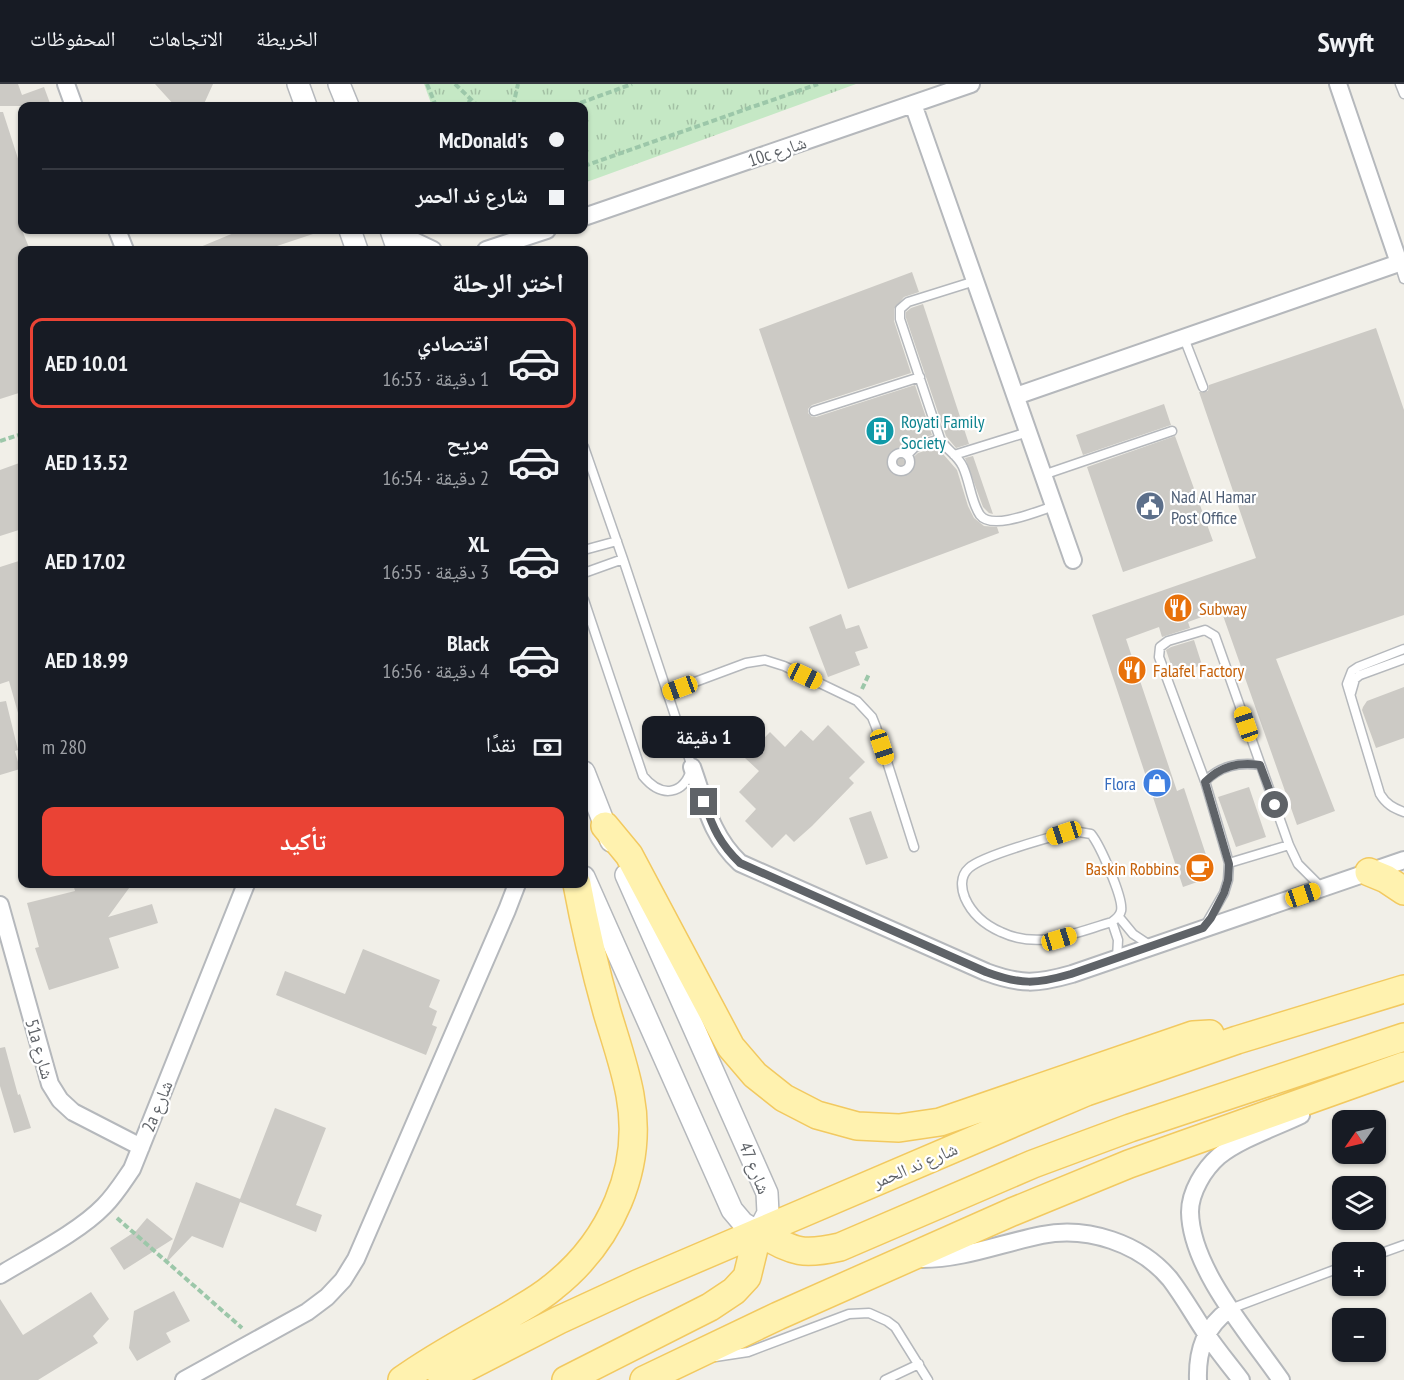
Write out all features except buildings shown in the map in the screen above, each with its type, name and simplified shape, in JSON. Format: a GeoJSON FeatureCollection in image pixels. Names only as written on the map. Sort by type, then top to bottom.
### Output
{"type":"FeatureCollection","features":[{"type":"Feature","properties":{"kind":"main road"},"geometry":{"type":"LineString","coordinates":[[605,826],[629,855],[731,1047],[755,1075],[784,1098],[817,1115],[857,1126],[899,1128],[940,1122],[1193,1035],[1223,1035],[1237,1040]]}},
{"type":"Feature","properties":{"kind":"main road"},"geometry":{"type":"LineString","coordinates":[[1369,872],[1386,879],[1404,891]]}},
{"type":"Feature","properties":{"kind":"main road"},"geometry":{"type":"LineString","coordinates":[[402,1380],[531,1303],[564,1279],[587,1256],[601,1236],[623,1192],[630,1161],[633,1129],[631,1097],[592,957],[577,888]]}},
{"type":"Feature","properties":{"kind":"main road"},"geometry":{"type":"LineString","coordinates":[[1395,992],[1404,975]]}},
{"type":"Feature","properties":{"kind":"main road","name":"شارع ند الحمر"},"geometry":{"type":"LineString","coordinates":[[442,1380],[559,1320],[1086,1092],[1237,1040],[1395,992]]}},
{"type":"Feature","properties":{"kind":"main road"},"geometry":{"type":"LineString","coordinates":[[566,1380],[710,1307],[734,1291],[747,1277],[758,1232],[797,1252],[817,1252],[840,1247],[1034,1164],[1130,1128],[1404,1037]]}},
{"type":"Feature","properties":{"kind":"main road"},"geometry":{"type":"LineString","coordinates":[[644,1380],[906,1258],[1012,1212],[1129,1164],[1402,1067]]}},
{"type":"Feature","properties":{"kind":"street"},"geometry":{"type":"LineString","coordinates":[[66,84],[73,102]]}},
{"type":"Feature","properties":{"kind":"street"},"geometry":{"type":"LineString","coordinates":[[298,84],[305,102]]}},
{"type":"Feature","properties":{"kind":"street"},"geometry":{"type":"LineString","coordinates":[[339,84],[346,102]]}},
{"type":"Feature","properties":{"kind":"street","name":"10c شارع"},"geometry":{"type":"LineString","coordinates":[[588,216],[971,84]]}},
{"type":"Feature","properties":{"kind":"street"},"geometry":{"type":"LineString","coordinates":[[1016,396],[1184,338],[1401,271],[1338,84]]}},
{"type":"Feature","properties":{"kind":"street"},"geometry":{"type":"LineString","coordinates":[[913,104],[1073,560]]}},
{"type":"Feature","properties":{"kind":"street"},"geometry":{"type":"LineString","coordinates":[[406,234],[425,246]]}},
{"type":"Feature","properties":{"kind":"street"},"geometry":{"type":"LineString","coordinates":[[498,246],[536,234]]}},
{"type":"Feature","properties":{"kind":"street"},"geometry":{"type":"LineString","coordinates":[[692,767],[717,836],[727,851],[740,863],[1007,980],[1029,983],[1050,980],[1404,860]]}},
{"type":"Feature","properties":{"kind":"street","name":"شارع 47"},"geometry":{"type":"LineString","coordinates":[[588,782],[605,826],[767,1193],[768,1212],[758,1232],[743,1223],[732,1210],[588,886]]}},
{"type":"Feature","properties":{"kind":"street","name":"2a شارع"},"geometry":{"type":"LineString","coordinates":[[0,1275],[89,1219],[104,1207],[132,1169],[244,888]]}},
{"type":"Feature","properties":{"kind":"street"},"geometry":{"type":"LineString","coordinates":[[184,1380],[307,1312],[327,1298],[343,1280],[356,1259],[515,888]]}},
{"type":"Feature","properties":{"kind":"street","name":"51a شارع"},"geometry":{"type":"LineString","coordinates":[[0,904],[50,1084],[60,1100],[73,1112],[141,1148]]}},
{"type":"Feature","properties":{"kind":"street"},"geometry":{"type":"LineString","coordinates":[[1281,1380],[1230,1309],[1205,1265],[1192,1229],[1190,1209],[1195,1189],[1205,1171],[1220,1156],[1238,1145],[1402,1067]]}},
{"type":"Feature","properties":{"kind":"street"},"geometry":{"type":"LineString","coordinates":[[906,1258],[948,1257],[1056,1232],[1087,1234],[1117,1242],[1145,1256],[1169,1277],[1206,1334],[1240,1380]]}},
{"type":"Feature","properties":{"kind":"street"},"geometry":{"type":"LineString","coordinates":[[1198,1380],[1198,1358],[1206,1334],[1220,1316],[1230,1309]]}},
{"type":"Feature","properties":{"kind":"lane"},"geometry":{"type":"LineString","coordinates":[[1400,84],[1404,94]]}},
{"type":"Feature","properties":{"kind":"lane"},"geometry":{"type":"LineString","coordinates":[[975,281],[908,302],[900,309],[899,314],[940,439],[962,465],[980,515],[987,521],[1001,522],[1054,506]]}},
{"type":"Feature","properties":{"kind":"lane"},"geometry":{"type":"LineString","coordinates":[[1184,338],[1203,387]]}},
{"type":"Feature","properties":{"kind":"lane"},"geometry":{"type":"LineString","coordinates":[[814,411],[920,378]]}},
{"type":"Feature","properties":{"kind":"lane"},"geometry":{"type":"LineString","coordinates":[[1043,475],[1172,431]]}},
{"type":"Feature","properties":{"kind":"lane"},"geometry":{"type":"LineString","coordinates":[[954,455],[1028,432]]}},
{"type":"Feature","properties":{"kind":"lane"},"geometry":{"type":"LineString","coordinates":[[907,456],[915,447],[940,439]]}},
{"type":"Feature","properties":{"kind":"lane"},"geometry":{"type":"LineString","coordinates":[[588,458],[692,767],[689,780],[680,788],[670,791],[659,789],[643,776],[588,612]]}},
{"type":"Feature","properties":{"kind":"lane"},"geometry":{"type":"LineString","coordinates":[[588,549],[617,540]]}},
{"type":"Feature","properties":{"kind":"lane"},"geometry":{"type":"LineString","coordinates":[[588,572],[623,559]]}},
{"type":"Feature","properties":{"kind":"lane"},"geometry":{"type":"LineString","coordinates":[[1203,928],[1215,912],[1224,893],[1229,864],[1205,782],[1158,652],[1163,643],[1199,631],[1211,631],[1215,636],[1289,845],[1298,864],[1322,888]]}},
{"type":"Feature","properties":{"kind":"lane"},"geometry":{"type":"LineString","coordinates":[[1404,649],[1358,667],[1352,671],[1347,684],[1350,697],[1359,710],[1380,794],[1385,802],[1404,812]]}},
{"type":"Feature","properties":{"kind":"lane"},"geometry":{"type":"LineString","coordinates":[[1350,697],[1353,685],[1360,675],[1404,659]]}},
{"type":"Feature","properties":{"kind":"lane"},"geometry":{"type":"LineString","coordinates":[[668,692],[746,663],[765,660],[774,662],[858,701],[872,717],[876,727],[914,847]]}},
{"type":"Feature","properties":{"kind":"lane"},"geometry":{"type":"LineString","coordinates":[[1205,782],[1214,773],[1230,766],[1248,763],[1260,765]]}},
{"type":"Feature","properties":{"kind":"lane"},"geometry":{"type":"LineString","coordinates":[[1115,919],[1059,939],[1042,941],[1010,937],[982,922],[972,911],[962,888],[962,878],[967,869],[984,860],[1072,831],[1091,834],[1102,852],[1122,903],[1115,919],[1118,940],[1117,958]]}},
{"type":"Feature","properties":{"kind":"lane"},"geometry":{"type":"LineString","coordinates":[[1229,864],[1289,845]]}},
{"type":"Feature","properties":{"kind":"lane"},"geometry":{"type":"LineString","coordinates":[[1115,919],[1132,934],[1151,946]]}},
{"type":"Feature","properties":{"kind":"lane"},"geometry":{"type":"LineString","coordinates":[[1386,1251],[1404,1245]]}},
{"type":"Feature","properties":{"kind":"lane"},"geometry":{"type":"LineString","coordinates":[[1230,1309],[1332,1272]]}},
{"type":"Feature","properties":{"kind":"lane"},"geometry":{"type":"LineString","coordinates":[[691,1357],[718,1358],[748,1352],[840,1317],[859,1313],[878,1316],[895,1327],[928,1380]]}},
{"type":"Feature","properties":{"kind":"lane"},"geometry":{"type":"LineString","coordinates":[[885,1380],[919,1364]]}},
{"type":"Feature","properties":{"kind":"path"},"geometry":{"type":"LineString","coordinates":[[427,84],[434,102]]}},
{"type":"Feature","properties":{"kind":"path"},"geometry":{"type":"LineString","coordinates":[[455,84],[473,102]]}},
{"type":"Feature","properties":{"kind":"path"},"geometry":{"type":"LineString","coordinates":[[514,102],[518,84]]}},
{"type":"Feature","properties":{"kind":"path"},"geometry":{"type":"LineString","coordinates":[[583,102],[632,84]]}},
{"type":"Feature","properties":{"kind":"path"},"geometry":{"type":"LineString","coordinates":[[588,165],[818,84]]}},
{"type":"Feature","properties":{"kind":"path"},"geometry":{"type":"LineString","coordinates":[[0,441],[18,435]]}},
{"type":"Feature","properties":{"kind":"path"},"geometry":{"type":"LineString","coordinates":[[104,1207],[256,1341]]}},
{"type":"Feature","properties":{"kind":"green space"},"geometry":{"type":"Polygon","coordinates":[[[424,84],[856,84],[588,182],[588,102],[431,102],[424,84]]]}},
{"type":"Feature","properties":{"kind":"place","name":"Royati Family Society"},"geometry":{"type":"Point","coordinates":[880,431]}},
{"type":"Feature","properties":{"kind":"place","name":"Nad Al Hamar Post Office"},"geometry":{"type":"Point","coordinates":[1150,506]}},
{"type":"Feature","properties":{"kind":"place","name":"Subway"},"geometry":{"type":"Point","coordinates":[1178,608]}},
{"type":"Feature","properties":{"kind":"place","name":"Falafel Factory"},"geometry":{"type":"Point","coordinates":[1132,670]}},
{"type":"Feature","properties":{"kind":"place","name":"Flora"},"geometry":{"type":"Point","coordinates":[1157,783]}},
{"type":"Feature","properties":{"kind":"place","name":"Baskin Robbins"},"geometry":{"type":"Point","coordinates":[1200,868]}},
{"type":"Feature","properties":{"kind":"route"},"geometry":{"type":"LineString","coordinates":[[704,802],[717,836],[727,851],[740,863],[986,972],[1007,980],[1029,983],[1071,974],[1203,928],[1218,906],[1228,880],[1229,864],[1205,782],[1214,773],[1236,764],[1260,765],[1275,805]]}}]}
